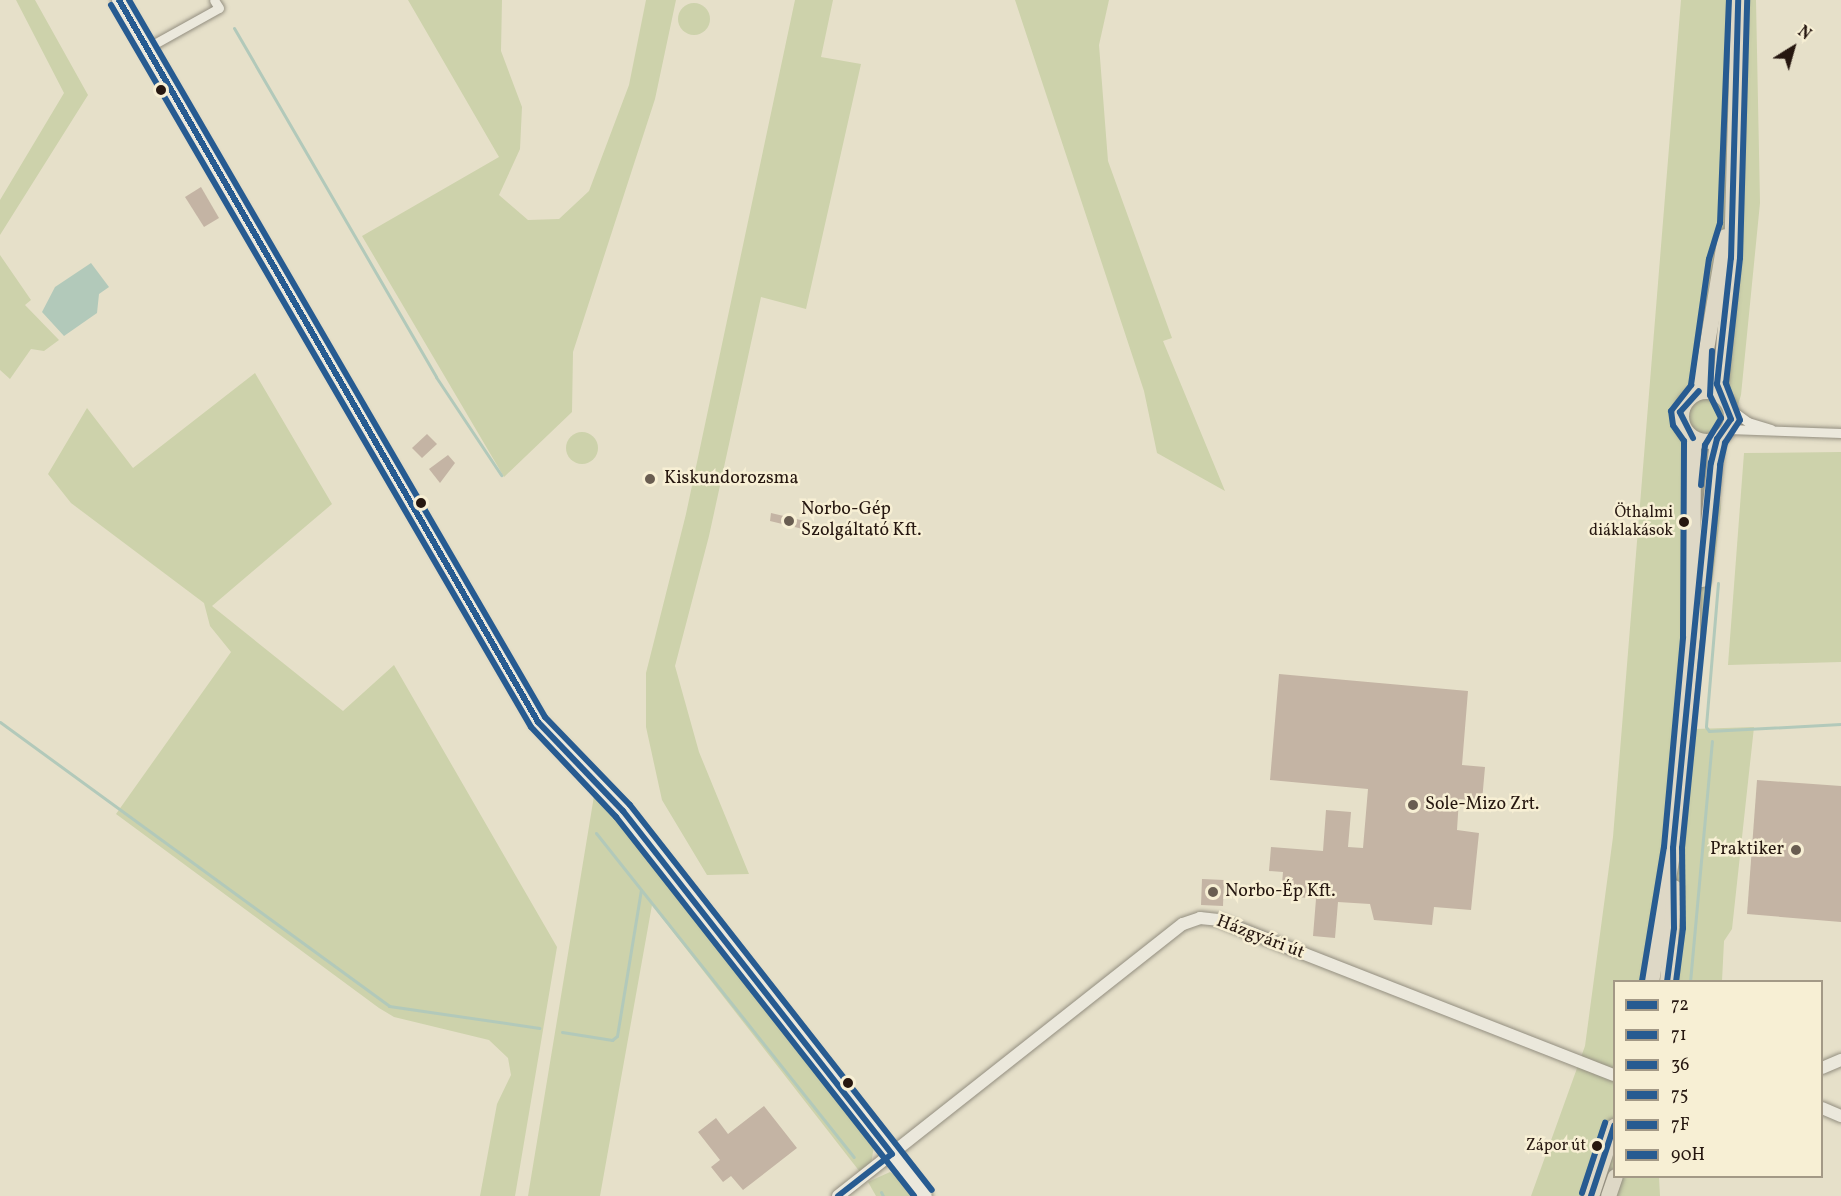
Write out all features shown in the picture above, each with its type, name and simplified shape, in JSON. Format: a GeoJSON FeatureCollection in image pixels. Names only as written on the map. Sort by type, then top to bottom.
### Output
{"type":"FeatureCollection","features":[{"type":"Feature","properties":{"kind":"main road"},"geometry":{"type":"LineString","coordinates":[[119,0],[538,722],[623,811],[925,1196]]}},
{"type":"Feature","properties":{"kind":"main road"},"geometry":{"type":"LineString","coordinates":[[1692,637],[1700,610],[1722,434],[1730,409],[1719,394],[1731,258],[1729,225],[1738,0]]}},
{"type":"Feature","properties":{"kind":"main road"},"geometry":{"type":"LineString","coordinates":[[1651,980],[1673,848],[1692,637],[1693,438],[1681,422],[1680,412],[1683,403],[1699,391],[1718,260],[1729,225]]}},
{"type":"Feature","properties":{"kind":"main road"},"geometry":{"type":"LineString","coordinates":[[1699,391],[1719,394]]}},
{"type":"Feature","properties":{"kind":"main road"},"geometry":{"type":"LineString","coordinates":[[1693,438],[1722,434]]}},
{"type":"Feature","properties":{"kind":"main road"},"geometry":{"type":"LineString","coordinates":[[1667,980],[1674,928],[1673,848]]}},
{"type":"Feature","properties":{"kind":"main road"},"geometry":{"type":"LineString","coordinates":[[1591,1196],[1613,1129]]}},
{"type":"Feature","properties":{"kind":"main road"},"geometry":{"type":"LineString","coordinates":[[1608,1196],[1614,1178]]}},
{"type":"Feature","properties":{"kind":"street"},"geometry":{"type":"LineString","coordinates":[[147,48],[219,8],[214,0]]}},
{"type":"Feature","properties":{"kind":"street"},"geometry":{"type":"LineString","coordinates":[[1730,409],[1748,422],[1782,432]]}},
{"type":"Feature","properties":{"kind":"street"},"geometry":{"type":"LineString","coordinates":[[1722,434],[1841,433]]}},
{"type":"Feature","properties":{"kind":"street","name":"Házgyári út"},"geometry":{"type":"LineString","coordinates":[[838,1196],[1184,924],[1200,918],[1218,920],[1613,1075]]}},
{"type":"Feature","properties":{"kind":"street"},"geometry":{"type":"LineString","coordinates":[[1823,1067],[1841,1059]]}},
{"type":"Feature","properties":{"kind":"street"},"geometry":{"type":"LineString","coordinates":[[1823,1109],[1841,1116]]}},
{"type":"Feature","properties":{"kind":"green space"},"geometry":{"type":"Polygon","coordinates":[[[16,0],[35,0],[88,95],[0,235],[0,200],[64,93],[16,0]]]}},
{"type":"Feature","properties":{"kind":"green space"},"geometry":{"type":"Polygon","coordinates":[[[408,0],[502,0],[501,51],[522,107],[520,149],[499,195],[528,220],[559,219],[589,191],[629,85],[646,0],[676,0],[655,99],[573,352],[572,412],[504,477],[362,236],[499,157],[408,0]]]}},
{"type":"Feature","properties":{"kind":"green space"},"geometry":{"type":"Polygon","coordinates":[[[795,0],[833,0],[821,57],[861,64],[806,309],[761,297],[709,536],[675,666],[699,752],[749,874],[707,875],[662,800],[646,727],[646,673],[686,514],[795,0]]]}},
{"type":"Feature","properties":{"kind":"green space"},"geometry":{"type":"Polygon","coordinates":[[[1015,0],[1109,0],[1099,45],[1108,161],[1172,338],[1163,341],[1225,491],[1157,453],[1144,391],[1015,0]]]}},
{"type":"Feature","properties":{"kind":"green space"},"geometry":{"type":"Polygon","coordinates":[[[1681,0],[1756,0],[1760,203],[1741,395],[1717,474],[1721,508],[1695,729],[1754,727],[1732,929],[1724,941],[1722,980],[1613,980],[1613,1178],[1659,1178],[1660,1196],[1531,1196],[1585,1046],[1613,837],[1681,0]]]}},
{"type":"Feature","properties":{"kind":"green space"},"geometry":{"type":"Polygon","coordinates":[[[694,3],[705,8],[710,19],[705,30],[694,35],[683,30],[678,19],[683,8],[694,3]]]}},
{"type":"Feature","properties":{"kind":"green space"},"geometry":{"type":"Polygon","coordinates":[[[0,255],[31,300],[25,305],[59,340],[44,351],[31,349],[10,379],[0,370],[0,255]]]}},
{"type":"Feature","properties":{"kind":"green space"},"geometry":{"type":"Polygon","coordinates":[[[255,373],[332,504],[212,606],[343,711],[394,665],[557,947],[515,1196],[480,1196],[497,1104],[511,1075],[508,1058],[489,1040],[394,1017],[379,1008],[116,814],[231,652],[210,626],[204,603],[71,503],[48,474],[87,408],[133,468],[255,373]]]}},
{"type":"Feature","properties":{"kind":"green space"},"geometry":{"type":"Polygon","coordinates":[[[582,432],[593,437],[598,448],[593,459],[582,464],[571,459],[566,448],[571,437],[582,432]]]}},
{"type":"Feature","properties":{"kind":"green space"},"geometry":{"type":"Polygon","coordinates":[[[1841,452],[1841,662],[1728,665],[1744,453],[1841,452]]]}},
{"type":"Feature","properties":{"kind":"green space"},"geometry":{"type":"Polygon","coordinates":[[[594,796],[642,849],[874,1146],[871,1164],[860,1172],[652,905],[600,1196],[528,1196],[594,796]]]}},
{"type":"Feature","properties":{"kind":"green space"},"geometry":{"type":"Polygon","coordinates":[[[890,1172],[898,1177],[912,1196],[876,1196],[868,1182],[890,1172]]]}},
{"type":"Feature","properties":{"kind":"shaded area"},"geometry":{"type":"Polygon","coordinates":[[[91,263],[109,287],[99,294],[97,313],[64,336],[42,312],[55,287],[91,263]]]}},
{"type":"Feature","properties":{"kind":"building"},"geometry":{"type":"Polygon","coordinates":[[[201,187],[219,218],[204,227],[185,197],[201,187]]]}},
{"type":"Feature","properties":{"kind":"building"},"geometry":{"type":"Polygon","coordinates":[[[427,434],[437,444],[422,458],[412,448],[427,434]]]}},
{"type":"Feature","properties":{"kind":"building"},"geometry":{"type":"Polygon","coordinates":[[[448,455],[455,463],[440,483],[429,469],[448,455]]]}},
{"type":"Feature","properties":{"kind":"building","name":"Norbo-Gép Szolgáltató Kft."},"geometry":{"type":"Polygon","coordinates":[[[771,513],[809,522],[807,530],[770,521],[771,513]]]}},
{"type":"Feature","properties":{"kind":"building","name":"Sole-Mizo Zrt."},"geometry":{"type":"Polygon","coordinates":[[[1279,674],[1468,691],[1462,765],[1485,767],[1482,801],[1459,799],[1457,830],[1479,833],[1471,910],[1434,907],[1432,925],[1374,920],[1370,904],[1338,902],[1335,938],[1313,936],[1316,899],[1281,895],[1283,872],[1269,871],[1271,847],[1323,851],[1326,810],[1351,812],[1348,847],[1363,848],[1368,789],[1270,780],[1279,674]]]}},
{"type":"Feature","properties":{"kind":"building","name":"Praktiker"},"geometry":{"type":"Polygon","coordinates":[[[1757,780],[1841,786],[1841,922],[1747,914],[1757,780]]]}},
{"type":"Feature","properties":{"kind":"building","name":"Norbo-Ép Kft."},"geometry":{"type":"Polygon","coordinates":[[[1202,879],[1224,880],[1223,906],[1201,905],[1202,879]]]}},
{"type":"Feature","properties":{"kind":"building"},"geometry":{"type":"Polygon","coordinates":[[[764,1106],[797,1148],[743,1190],[731,1176],[723,1182],[711,1167],[720,1160],[698,1132],[716,1118],[728,1134],[764,1106]]]}},
{"type":"Feature","properties":{"kind":"waterway"},"geometry":{"type":"LineString","coordinates":[[234,28],[436,377],[501,475]]}},
{"type":"Feature","properties":{"kind":"waterway"},"geometry":{"type":"LineString","coordinates":[[1718,583],[1706,727],[1709,731],[1841,724]]}},
{"type":"Feature","properties":{"kind":"waterway"},"geometry":{"type":"LineString","coordinates":[[0,722],[389,1006],[539,1028]]}},
{"type":"Feature","properties":{"kind":"waterway"},"geometry":{"type":"LineString","coordinates":[[1690,980],[1712,741]]}},
{"type":"Feature","properties":{"kind":"waterway"},"geometry":{"type":"LineString","coordinates":[[596,833],[854,1157]]}},
{"type":"Feature","properties":{"kind":"waterway"},"geometry":{"type":"LineString","coordinates":[[562,1032],[612,1040],[617,1036],[641,890]]}},
{"type":"Feature","properties":{"kind":"waterway"},"geometry":{"type":"LineString","coordinates":[[881,1192],[883,1196]]}},
{"type":"Feature","properties":{"kind":"transit line","name":"36"},"geometry":{"type":"LineString","coordinates":[[119,0],[538,722],[623,811],[892,1154]]}},
{"type":"Feature","properties":{"kind":"transit line","name":"7F"},"geometry":{"type":"LineString","coordinates":[[129,0],[545,717],[630,805],[932,1190]]}},
{"type":"Feature","properties":{"kind":"transit line","name":"90H"},"geometry":{"type":"LineString","coordinates":[[1642,980],[1664,847],[1683,637],[1684,441],[1673,425],[1671,411],[1691,385],[1709,259],[1720,223],[1729,0]]}},
{"type":"Feature","properties":{"kind":"transit line","name":"72"},"geometry":{"type":"LineString","coordinates":[[1667,980],[1674,928],[1673,848],[1711,463],[1717,439],[1731,419],[1717,384],[1731,258],[1738,0]]}},
{"type":"Feature","properties":{"kind":"transit line","name":"71"},"geometry":{"type":"LineString","coordinates":[[1676,980],[1683,928],[1682,848],[1720,465],[1725,443],[1740,420],[1726,383],[1740,258],[1747,0]]}},
{"type":"Feature","properties":{"kind":"transit line","name":"75"},"geometry":{"type":"LineString","coordinates":[[111,5],[531,727],[616,817],[914,1196]]}},
{"type":"Feature","properties":{"kind":"transit line","name":"90H"},"geometry":{"type":"LineString","coordinates":[[1701,485],[1705,445],[1721,418],[1710,395],[1712,351]]}},
{"type":"Feature","properties":{"kind":"transit line","name":"72"},"geometry":{"type":"LineString","coordinates":[[1693,438],[1680,412],[1699,391]]}},
{"type":"Feature","properties":{"kind":"transit line","name":"90H"},"geometry":{"type":"LineString","coordinates":[[1582,1193],[1605,1123]]}},
{"type":"Feature","properties":{"kind":"transit line","name":"72"},"geometry":{"type":"LineString","coordinates":[[1591,1196],[1613,1129]]}},
{"type":"Feature","properties":{"kind":"transit line","name":"36"},"geometry":{"type":"LineString","coordinates":[[838,1196],[892,1154]]}},
{"type":"Feature","properties":{"kind":"place","name":"Kiskundorozsma"},"geometry":{"type":"Point","coordinates":[650,479]}},
{"type":"Feature","properties":{"kind":"place","name":"Norbo-Gép Szolgáltató Kft."},"geometry":{"type":"Point","coordinates":[789,521]}},
{"type":"Feature","properties":{"kind":"place","name":"Öthalmi diáklakások"},"geometry":{"type":"Point","coordinates":[1684,522]}},
{"type":"Feature","properties":{"kind":"place","name":"Sole-Mizo Zrt."},"geometry":{"type":"Point","coordinates":[1413,805]}},
{"type":"Feature","properties":{"kind":"place","name":"Praktiker"},"geometry":{"type":"Point","coordinates":[1796,850]}},
{"type":"Feature","properties":{"kind":"place","name":"Norbo-Ép Kft."},"geometry":{"type":"Point","coordinates":[1213,892]}},
{"type":"Feature","properties":{"kind":"place","name":"Zápor út"},"geometry":{"type":"Point","coordinates":[1597,1146]}}]}
